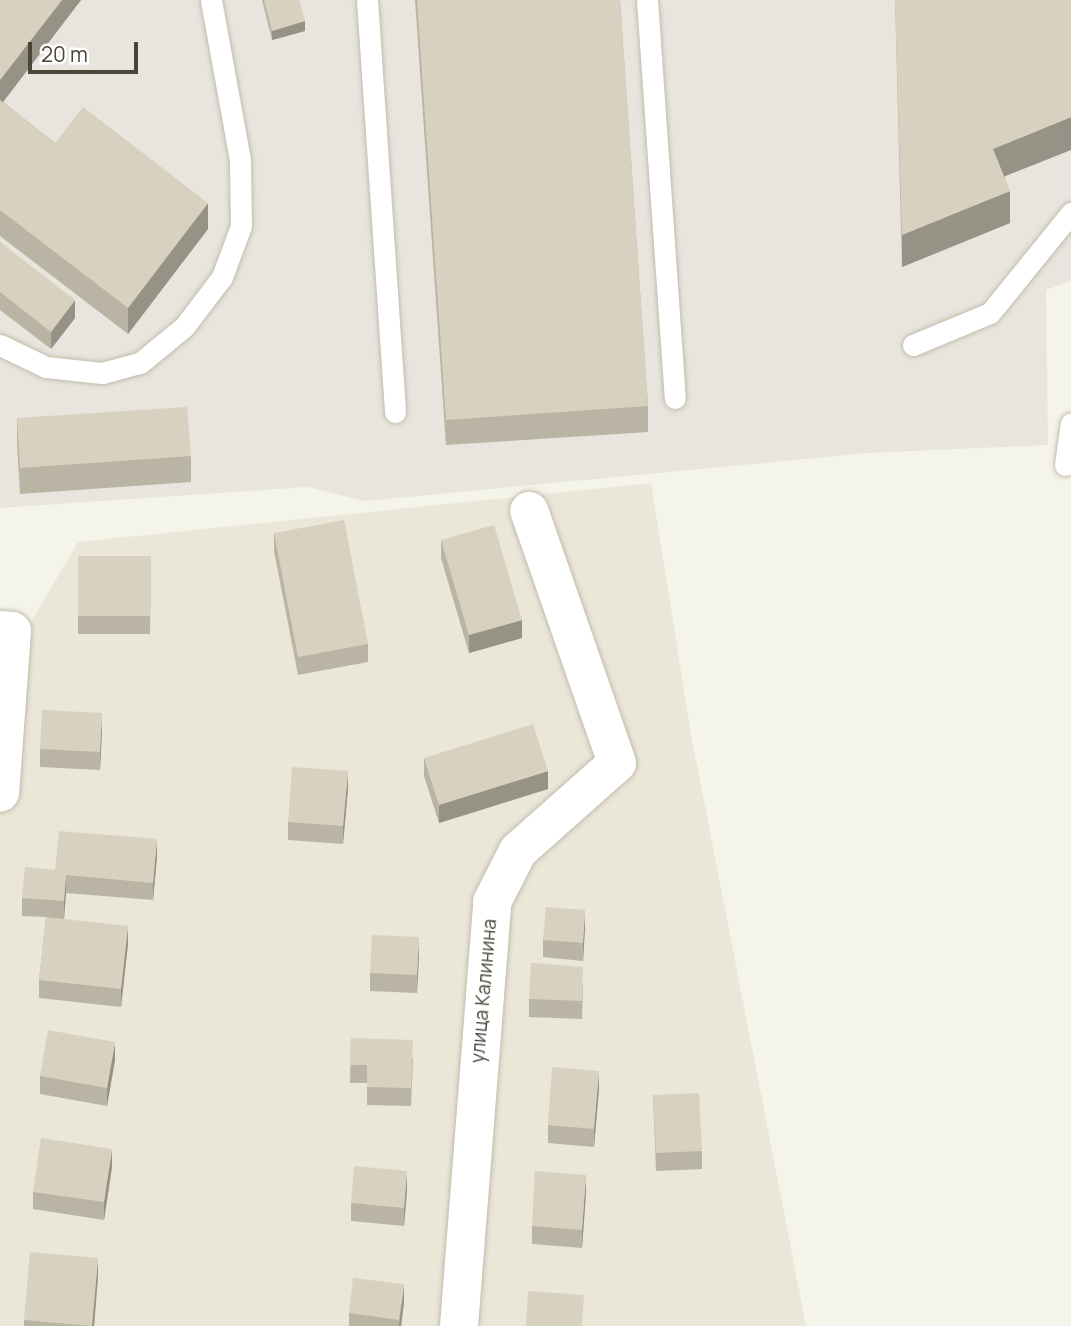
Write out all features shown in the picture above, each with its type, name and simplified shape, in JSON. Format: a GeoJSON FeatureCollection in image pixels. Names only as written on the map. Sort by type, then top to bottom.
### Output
{"type":"FeatureCollection","features":[{"type":"Feature","properties":{"kind":"street","name":"улица Калинина"},"geometry":{"type":"LineString","coordinates":[[459,1326],[492,902],[518,851],[617,763],[529,511]]}},
{"type":"Feature","properties":{"kind":"street"},"geometry":{"type":"LineString","coordinates":[[0,793],[6,631]]}},
{"type":"Feature","properties":{"kind":"lane"},"geometry":{"type":"LineString","coordinates":[[0,345],[46,367],[102,373],[140,363],[184,327],[222,277],[241,226],[240,160],[211,0]]}},
{"type":"Feature","properties":{"kind":"lane"},"geometry":{"type":"LineString","coordinates":[[367,0],[395,412]]}},
{"type":"Feature","properties":{"kind":"lane"},"geometry":{"type":"LineString","coordinates":[[647,0],[675,398]]}},
{"type":"Feature","properties":{"kind":"lane"},"geometry":{"type":"LineString","coordinates":[[913,345],[990,313],[1071,213]]}},
{"type":"Feature","properties":{"kind":"lane"},"geometry":{"type":"LineString","coordinates":[[1065,465],[1071,423]]}},
{"type":"Feature","properties":{"kind":"shaded area"},"geometry":{"type":"Polygon","coordinates":[[[0,0],[1071,0],[1071,281],[1046,290],[1048,445],[868,453],[365,501],[307,487],[0,508],[0,0]]]}},
{"type":"Feature","properties":{"kind":"shaded area"},"geometry":{"type":"Polygon","coordinates":[[[651,483],[691,734],[806,1326],[0,1326],[0,665],[6,665],[78,542],[651,483]]]}},
{"type":"Feature","properties":{"kind":"building"},"geometry":{"type":"Polygon","coordinates":[[[0,0],[62,0],[0,80],[0,0]]]}},
{"type":"Feature","properties":{"kind":"building"},"geometry":{"type":"Polygon","coordinates":[[[264,0],[299,0],[305,21],[272,31],[264,0]]]}},
{"type":"Feature","properties":{"kind":"building"},"geometry":{"type":"Polygon","coordinates":[[[417,0],[620,0],[648,406],[446,420],[417,0]]]}},
{"type":"Feature","properties":{"kind":"building"},"geometry":{"type":"Polygon","coordinates":[[[895,0],[1071,0],[1071,117],[993,149],[1010,191],[902,235],[895,0]]]}},
{"type":"Feature","properties":{"kind":"building"},"geometry":{"type":"Polygon","coordinates":[[[0,100],[55,143],[83,107],[208,203],[128,308],[0,210],[0,100]]]}},
{"type":"Feature","properties":{"kind":"building"},"geometry":{"type":"Polygon","coordinates":[[[0,242],[75,300],[51,332],[0,292],[0,242]]]}},
{"type":"Feature","properties":{"kind":"building"},"geometry":{"type":"Polygon","coordinates":[[[187,407],[191,456],[20,468],[17,418],[187,407]]]}},
{"type":"Feature","properties":{"kind":"building"},"geometry":{"type":"Polygon","coordinates":[[[344,520],[368,644],[298,657],[274,533],[344,520]]]}},
{"type":"Feature","properties":{"kind":"building"},"geometry":{"type":"Polygon","coordinates":[[[494,525],[522,620],[469,635],[441,540],[494,525]]]}},
{"type":"Feature","properties":{"kind":"building"},"geometry":{"type":"Polygon","coordinates":[[[78,556],[151,556],[150,616],[78,616],[78,556]]]}},
{"type":"Feature","properties":{"kind":"building"},"geometry":{"type":"Polygon","coordinates":[[[42,710],[102,713],[100,752],[40,749],[42,710]]]}},
{"type":"Feature","properties":{"kind":"building"},"geometry":{"type":"Polygon","coordinates":[[[533,724],[548,771],[439,805],[424,758],[533,724]]]}},
{"type":"Feature","properties":{"kind":"building"},"geometry":{"type":"Polygon","coordinates":[[[292,767],[348,771],[343,826],[288,822],[292,767]]]}},
{"type":"Feature","properties":{"kind":"building"},"geometry":{"type":"Polygon","coordinates":[[[59,831],[157,839],[153,883],[66,875],[64,901],[22,898],[25,867],[55,870],[59,831]]]}},
{"type":"Feature","properties":{"kind":"building"},"geometry":{"type":"Polygon","coordinates":[[[546,907],[585,910],[583,943],[543,940],[546,907]]]}},
{"type":"Feature","properties":{"kind":"building"},"geometry":{"type":"Polygon","coordinates":[[[46,917],[128,926],[121,989],[39,980],[46,917]]]}},
{"type":"Feature","properties":{"kind":"building"},"geometry":{"type":"Polygon","coordinates":[[[372,935],[419,937],[417,975],[370,973],[372,935]]]}},
{"type":"Feature","properties":{"kind":"building"},"geometry":{"type":"Polygon","coordinates":[[[531,963],[583,967],[582,1001],[529,999],[531,963]]]}},
{"type":"Feature","properties":{"kind":"building"},"geometry":{"type":"Polygon","coordinates":[[[48,1030],[115,1042],[107,1088],[40,1076],[48,1030]]]}},
{"type":"Feature","properties":{"kind":"building"},"geometry":{"type":"Polygon","coordinates":[[[351,1038],[413,1040],[411,1088],[367,1087],[367,1065],[350,1065],[351,1038]]]}},
{"type":"Feature","properties":{"kind":"building"},"geometry":{"type":"Polygon","coordinates":[[[552,1067],[599,1071],[594,1129],[548,1125],[552,1067]]]}},
{"type":"Feature","properties":{"kind":"building"},"geometry":{"type":"Polygon","coordinates":[[[699,1093],[702,1151],[656,1153],[653,1095],[699,1093]]]}},
{"type":"Feature","properties":{"kind":"building"},"geometry":{"type":"Polygon","coordinates":[[[41,1138],[112,1149],[104,1202],[33,1192],[41,1138]]]}},
{"type":"Feature","properties":{"kind":"building"},"geometry":{"type":"Polygon","coordinates":[[[354,1166],[407,1171],[404,1208],[351,1203],[354,1166]]]}},
{"type":"Feature","properties":{"kind":"building"},"geometry":{"type":"Polygon","coordinates":[[[535,1171],[586,1175],[582,1230],[532,1226],[535,1171]]]}},
{"type":"Feature","properties":{"kind":"building"},"geometry":{"type":"Polygon","coordinates":[[[30,1252],[98,1258],[92,1326],[24,1320],[30,1252]]]}},
{"type":"Feature","properties":{"kind":"building"},"geometry":{"type":"Polygon","coordinates":[[[353,1278],[404,1284],[399,1320],[349,1313],[353,1278]]]}},
{"type":"Feature","properties":{"kind":"building"},"geometry":{"type":"Polygon","coordinates":[[[528,1291],[584,1295],[582,1326],[526,1326],[528,1291]]]}}]}
